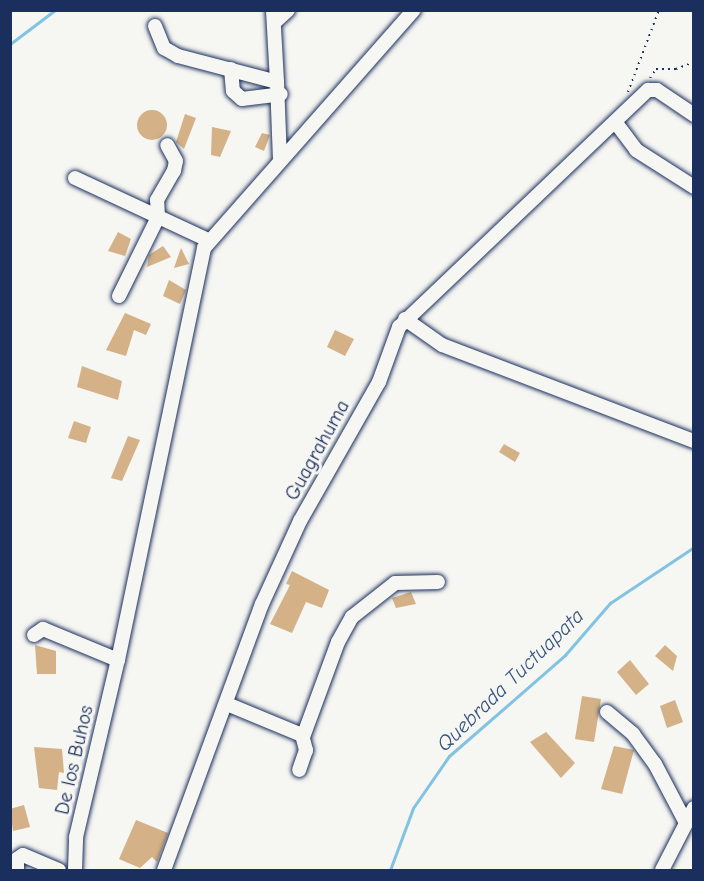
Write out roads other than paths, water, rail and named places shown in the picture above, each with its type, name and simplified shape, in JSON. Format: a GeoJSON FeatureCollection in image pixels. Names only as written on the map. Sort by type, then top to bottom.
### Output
{"type":"FeatureCollection","features":[{"type":"Feature","properties":{"kind":"street"},"geometry":{"type":"LineString","coordinates":[[280,161],[279,88],[274,17],[288,10]]}},
{"type":"Feature","properties":{"kind":"street"},"geometry":{"type":"LineString","coordinates":[[75,178],[208,240],[414,10]]}},
{"type":"Feature","properties":{"kind":"street"},"geometry":{"type":"LineString","coordinates":[[155,26],[164,48],[231,69],[279,88]]}},
{"type":"Feature","properties":{"kind":"street"},"geometry":{"type":"LineString","coordinates":[[231,69],[232,91],[242,99],[279,88]]}},
{"type":"Feature","properties":{"kind":"street","name":"Guagrahuma"},"geometry":{"type":"LineString","coordinates":[[164,870],[286,550],[379,382],[405,319],[653,89],[693,115]]}},
{"type":"Feature","properties":{"kind":"street"},"geometry":{"type":"LineString","coordinates":[[616,123],[636,150],[693,187]]}},
{"type":"Feature","properties":{"kind":"street"},"geometry":{"type":"LineString","coordinates":[[118,296],[158,217],[157,200],[176,161],[167,145]]}},
{"type":"Feature","properties":{"kind":"street","name":"De los Buhos"},"geometry":{"type":"LineString","coordinates":[[75,870],[76,837],[118,660],[208,240]]}},
{"type":"Feature","properties":{"kind":"street"},"geometry":{"type":"LineString","coordinates":[[405,319],[442,345],[693,441]]}},
{"type":"Feature","properties":{"kind":"street"},"geometry":{"type":"LineString","coordinates":[[299,770],[306,750],[303,737],[338,642],[352,617],[394,583],[438,582]]}},
{"type":"Feature","properties":{"kind":"street"},"geometry":{"type":"LineString","coordinates":[[34,636],[44,629],[118,660]]}},
{"type":"Feature","properties":{"kind":"street"},"geometry":{"type":"LineString","coordinates":[[227,704],[303,737]]}},
{"type":"Feature","properties":{"kind":"street"},"geometry":{"type":"LineString","coordinates":[[607,712],[633,734],[656,764],[686,823]]}},
{"type":"Feature","properties":{"kind":"street"},"geometry":{"type":"LineString","coordinates":[[662,870],[693,808]]}},
{"type":"Feature","properties":{"kind":"street"},"geometry":{"type":"LineString","coordinates":[[18,870],[17,859],[23,855],[59,870]]}},
{"type":"Feature","properties":{"kind":"waterway"},"geometry":{"type":"LineString","coordinates":[[10,44],[55,10]]}},
{"type":"Feature","properties":{"kind":"waterway","name":"Quebrada Tuctuapata"},"geometry":{"type":"LineString","coordinates":[[390,870],[413,808],[449,756],[565,655],[610,603],[694,547]]}}]}
